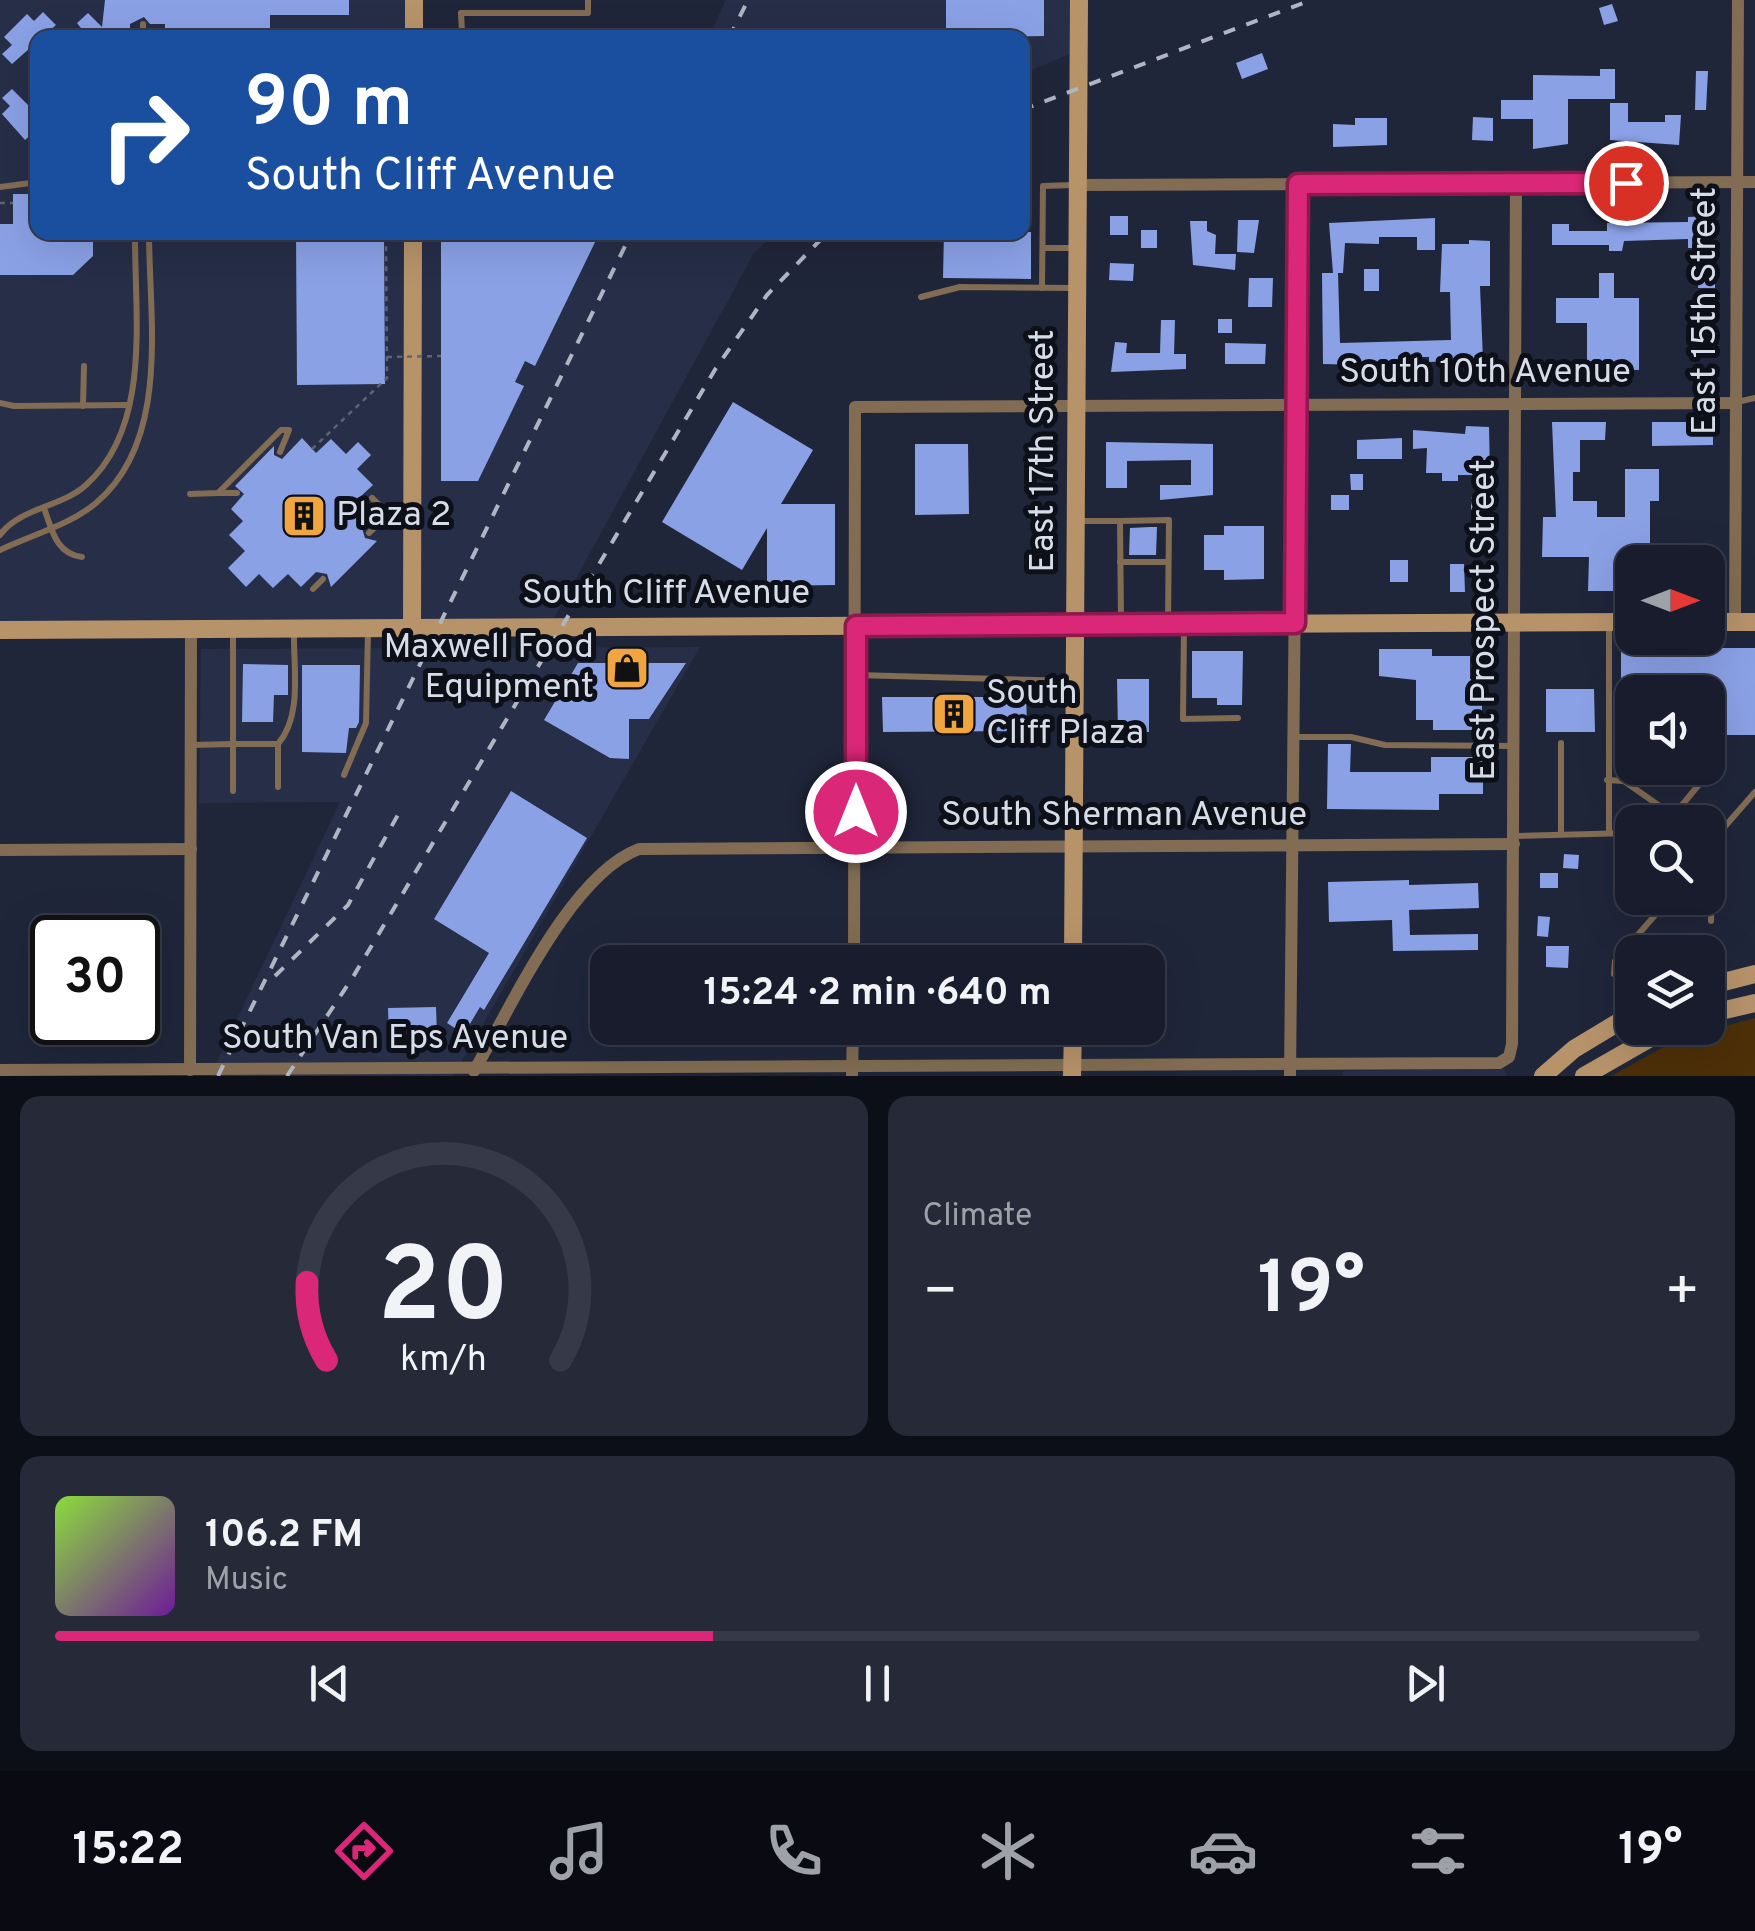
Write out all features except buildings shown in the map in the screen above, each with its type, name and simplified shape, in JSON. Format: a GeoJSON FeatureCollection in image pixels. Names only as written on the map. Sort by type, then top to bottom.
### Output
{"type":"FeatureCollection","features":[{"type":"Feature","properties":{"kind":"main road"},"geometry":{"type":"LineString","coordinates":[[414,0],[414,30]]}},
{"type":"Feature","properties":{"kind":"main road","name":"East 17th Street"},"geometry":{"type":"LineString","coordinates":[[1073,945],[1079,0]]}},
{"type":"Feature","properties":{"kind":"main road"},"geometry":{"type":"LineString","coordinates":[[412,628],[413,240]]}},
{"type":"Feature","properties":{"kind":"main road","name":"South Cliff Avenue"},"geometry":{"type":"LineString","coordinates":[[0,630],[1615,622]]}},
{"type":"Feature","properties":{"kind":"main road"},"geometry":{"type":"LineString","coordinates":[[1725,622],[1755,622]]}},
{"type":"Feature","properties":{"kind":"main road"},"geometry":{"type":"LineString","coordinates":[[1725,982],[1755,974]]}},
{"type":"Feature","properties":{"kind":"main road"},"geometry":{"type":"LineString","coordinates":[[1725,1016],[1755,1002]]}},
{"type":"Feature","properties":{"kind":"main road"},"geometry":{"type":"LineString","coordinates":[[1543,1076],[1574,1049],[1615,1024]]}},
{"type":"Feature","properties":{"kind":"main road"},"geometry":{"type":"LineString","coordinates":[[1584,1076],[1648,1045]]}},
{"type":"Feature","properties":{"kind":"street","name":"East 15th Street"},"geometry":{"type":"LineString","coordinates":[[1735,622],[1738,0]]}},
{"type":"Feature","properties":{"kind":"street"},"geometry":{"type":"LineString","coordinates":[[1078,185],[1755,182]]}},
{"type":"Feature","properties":{"kind":"street","name":"East Prospect Street"},"geometry":{"type":"LineString","coordinates":[[1509,1057],[1514,840],[1516,183]]}},
{"type":"Feature","properties":{"kind":"street"},"geometry":{"type":"LineString","coordinates":[[1290,1071],[1298,184]]}},
{"type":"Feature","properties":{"kind":"street","name":"South 10th Avenue"},"geometry":{"type":"LineString","coordinates":[[856,626],[855,407],[1734,402]]}},
{"type":"Feature","properties":{"kind":"street"},"geometry":{"type":"LineString","coordinates":[[854,945],[856,626]]}},
{"type":"Feature","properties":{"kind":"street"},"geometry":{"type":"LineString","coordinates":[[190,630],[190,1070]]}},
{"type":"Feature","properties":{"kind":"street","name":"South Sherman Avenue"},"geometry":{"type":"LineString","coordinates":[[473,1072],[583,890],[616,858],[640,849],[1294,846],[1514,840]]}},
{"type":"Feature","properties":{"kind":"street"},"geometry":{"type":"LineString","coordinates":[[0,850],[190,850]]}},
{"type":"Feature","properties":{"kind":"street"},"geometry":{"type":"LineString","coordinates":[[852,1071],[853,1045]]}},
{"type":"Feature","properties":{"kind":"street","name":"South Van Eps Avenue"},"geometry":{"type":"LineString","coordinates":[[0,1070],[1290,1071],[1483,1065],[1509,1057]]}},
{"type":"Feature","properties":{"kind":"lane"},"geometry":{"type":"LineString","coordinates":[[462,30],[461,13],[588,13],[588,0]]}},
{"type":"Feature","properties":{"kind":"lane"},"geometry":{"type":"LineString","coordinates":[[144,24],[144,30]]}},
{"type":"Feature","properties":{"kind":"lane"},"geometry":{"type":"LineString","coordinates":[[0,187],[30,183]]}},
{"type":"Feature","properties":{"kind":"lane"},"geometry":{"type":"LineString","coordinates":[[1042,288],[1042,186],[1078,185]]}},
{"type":"Feature","properties":{"kind":"lane"},"geometry":{"type":"LineString","coordinates":[[0,535],[14,522],[71,496],[102,468],[114,449],[134,381],[135,240]]}},
{"type":"Feature","properties":{"kind":"lane"},"geometry":{"type":"LineString","coordinates":[[0,550],[97,502],[130,459],[141,432],[150,380],[149,240]]}},
{"type":"Feature","properties":{"kind":"lane"},"geometry":{"type":"LineString","coordinates":[[1042,248],[1077,248]]}},
{"type":"Feature","properties":{"kind":"lane"},"geometry":{"type":"LineString","coordinates":[[134,280],[149,280]]}},
{"type":"Feature","properties":{"kind":"lane"},"geometry":{"type":"LineString","coordinates":[[921,297],[960,287],[1077,288]]}},
{"type":"Feature","properties":{"kind":"lane"},"geometry":{"type":"LineString","coordinates":[[83,406],[84,366]]}},
{"type":"Feature","properties":{"kind":"lane","name":"South 10th Avenue"},"geometry":{"type":"LineString","coordinates":[[1734,402],[1755,398]]}},
{"type":"Feature","properties":{"kind":"lane"},"geometry":{"type":"LineString","coordinates":[[0,402],[129,405]]}},
{"type":"Feature","properties":{"kind":"lane"},"geometry":{"type":"LineString","coordinates":[[218,493],[281,430],[289,430],[280,452]]}},
{"type":"Feature","properties":{"kind":"lane"},"geometry":{"type":"LineString","coordinates":[[190,494],[237,493]]}},
{"type":"Feature","properties":{"kind":"lane"},"geometry":{"type":"LineString","coordinates":[[372,498],[388,514],[412,514]]}},
{"type":"Feature","properties":{"kind":"lane"},"geometry":{"type":"LineString","coordinates":[[44,508],[64,552],[82,558]]}},
{"type":"Feature","properties":{"kind":"lane"},"geometry":{"type":"LineString","coordinates":[[369,534],[388,514]]}},
{"type":"Feature","properties":{"kind":"lane"},"geometry":{"type":"LineString","coordinates":[[1120,520],[1121,625]]}},
{"type":"Feature","properties":{"kind":"lane"},"geometry":{"type":"LineString","coordinates":[[1076,521],[1169,520],[1168,562],[1183,719],[1238,718]]}},
{"type":"Feature","properties":{"kind":"lane"},"geometry":{"type":"LineString","coordinates":[[1120,562],[1168,562]]}},
{"type":"Feature","properties":{"kind":"lane"},"geometry":{"type":"LineString","coordinates":[[313,589],[323,579]]}},
{"type":"Feature","properties":{"kind":"lane"},"geometry":{"type":"LineString","coordinates":[[1609,622],[1609,833]]}},
{"type":"Feature","properties":{"kind":"lane"},"geometry":{"type":"LineString","coordinates":[[344,775],[366,723],[368,628]]}},
{"type":"Feature","properties":{"kind":"lane"},"geometry":{"type":"LineString","coordinates":[[278,788],[278,744],[293,718],[294,629]]}},
{"type":"Feature","properties":{"kind":"lane"},"geometry":{"type":"LineString","coordinates":[[232,630],[232,791]]}},
{"type":"Feature","properties":{"kind":"lane"},"geometry":{"type":"LineString","coordinates":[[856,675],[1075,681]]}},
{"type":"Feature","properties":{"kind":"lane"},"geometry":{"type":"LineString","coordinates":[[1294,736],[1351,736],[1385,744],[1514,746]]}},
{"type":"Feature","properties":{"kind":"lane"},"geometry":{"type":"LineString","coordinates":[[190,744],[278,744]]}},
{"type":"Feature","properties":{"kind":"lane"},"geometry":{"type":"LineString","coordinates":[[1560,834],[1561,744]]}},
{"type":"Feature","properties":{"kind":"lane"},"geometry":{"type":"LineString","coordinates":[[1608,780],[1624,781],[1654,805]]}},
{"type":"Feature","properties":{"kind":"lane"},"geometry":{"type":"LineString","coordinates":[[1681,805],[1698,785]]}},
{"type":"Feature","properties":{"kind":"lane"},"geometry":{"type":"LineString","coordinates":[[1710,921],[1714,839],[1755,792]]}},
{"type":"Feature","properties":{"kind":"lane"},"geometry":{"type":"LineString","coordinates":[[1514,840],[1615,833]]}},
{"type":"Feature","properties":{"kind":"lane"},"geometry":{"type":"LineString","coordinates":[[1614,974],[1615,961],[1656,915]]}},
{"type":"Feature","properties":{"kind":"path"},"geometry":{"type":"LineString","coordinates":[[0,203],[13,203]]}},
{"type":"Feature","properties":{"kind":"path"},"geometry":{"type":"LineString","coordinates":[[312,449],[387,378],[386,240]]}},
{"type":"Feature","properties":{"kind":"path"},"geometry":{"type":"LineString","coordinates":[[386,356],[441,356]]}},
{"type":"Feature","properties":{"kind":"shaded area"},"geometry":{"type":"Polygon","coordinates":[[[0,0],[414,0],[414,30],[30,30],[30,240],[768,240],[754,253],[549,628],[0,630],[0,0]]]}},
{"type":"Feature","properties":{"kind":"shaded area"},"geometry":{"type":"Polygon","coordinates":[[[726,0],[1079,0],[1079,50],[1030,71],[1030,30],[712,30],[726,0]]]}},
{"type":"Feature","properties":{"kind":"shaded area"},"geometry":{"type":"Polygon","coordinates":[[[700,647],[453,1076],[210,1076],[340,802],[199,803],[201,649],[700,647]]]}},
{"type":"Feature","properties":{"kind":"shaded area"},"geometry":{"type":"Polygon","coordinates":[[[1755,1018],[1755,1076],[1611,1076],[1667,1045],[1725,1045],[1725,1026],[1755,1018]]]}},
{"type":"Feature","properties":{"kind":"shaded area"},"geometry":{"type":"Polygon","coordinates":[[[1504,1069],[1507,1076],[1343,1076],[1343,1071],[1504,1069]]]}},
{"type":"Feature","properties":{"kind":"railway"},"geometry":{"type":"LineString","coordinates":[[733,30],[748,0]]}},
{"type":"Feature","properties":{"kind":"railway"},"geometry":{"type":"LineString","coordinates":[[1030,107],[1311,0]]}},
{"type":"Feature","properties":{"kind":"railway"},"geometry":{"type":"LineString","coordinates":[[218,1076],[628,240]]}},
{"type":"Feature","properties":{"kind":"railway"},"geometry":{"type":"LineString","coordinates":[[287,1076],[353,977],[716,368],[767,295],[820,240]]}},
{"type":"Feature","properties":{"kind":"railway"},"geometry":{"type":"LineString","coordinates":[[275,976],[348,905],[400,811]]}},
{"type":"Feature","properties":{"kind":"place","name":"Plaza 2"},"geometry":{"type":"Point","coordinates":[304,516]}},
{"type":"Feature","properties":{"kind":"place","name":"Maxwell Food Equipment"},"geometry":{"type":"Point","coordinates":[627,668]}},
{"type":"Feature","properties":{"kind":"place","name":"South Cliff Plaza"},"geometry":{"type":"Point","coordinates":[954,714]}},
{"type":"Feature","properties":{"kind":"route"},"geometry":{"type":"LineString","coordinates":[[856,812],[856,626],[1295,623],[1298,184],[1626,183]]}}]}
